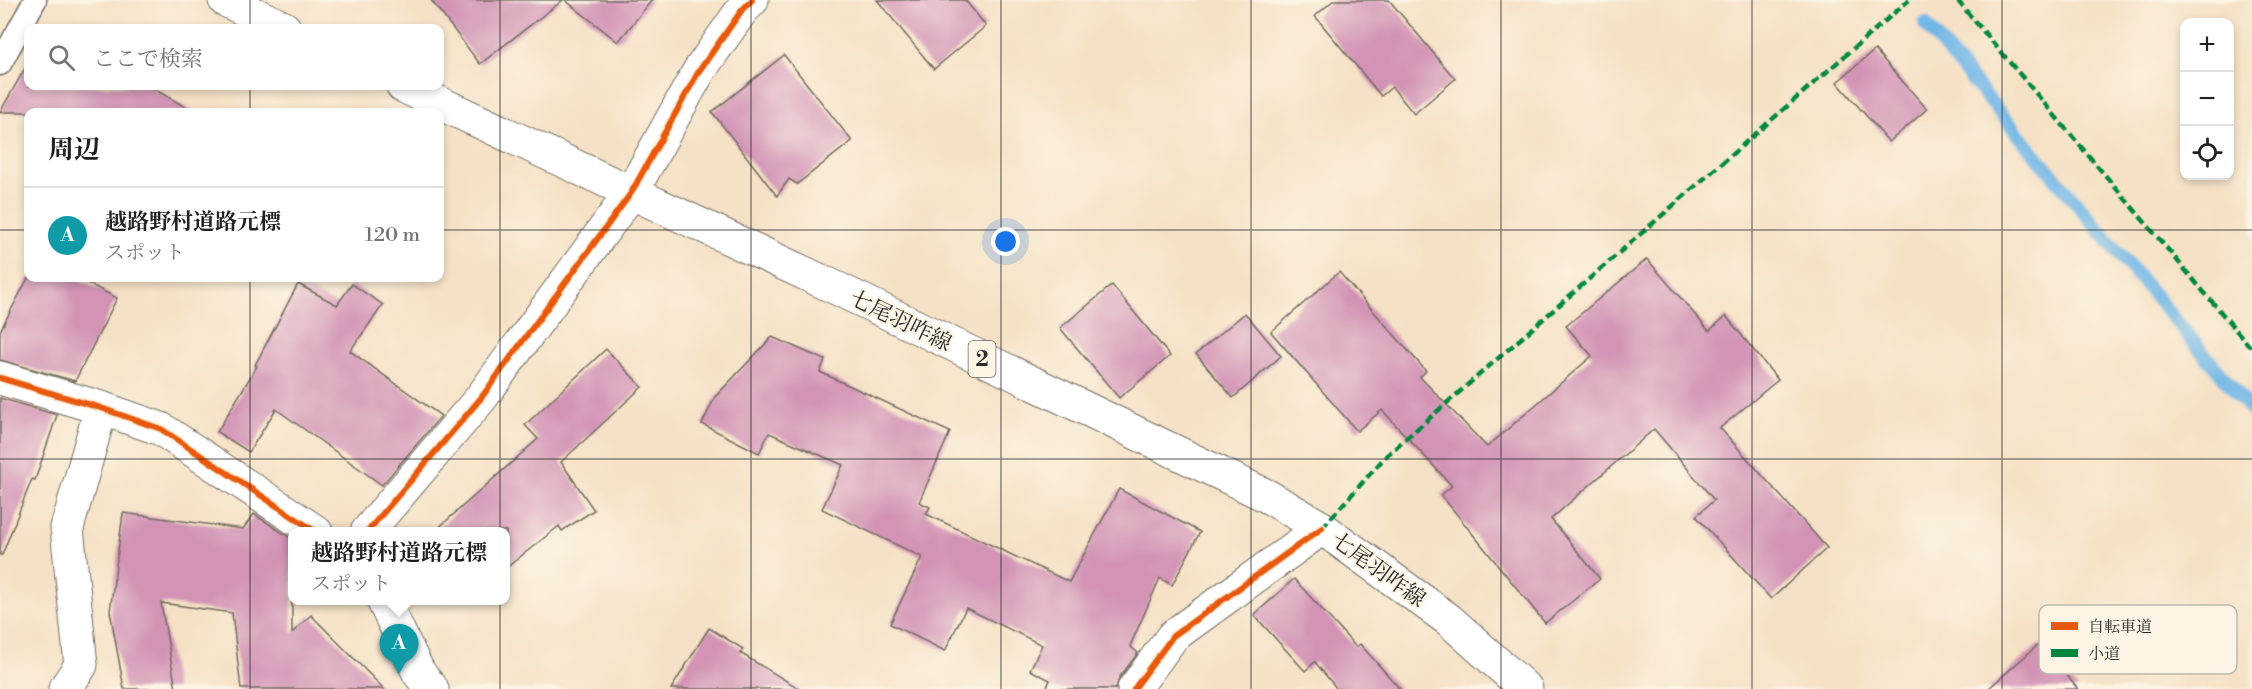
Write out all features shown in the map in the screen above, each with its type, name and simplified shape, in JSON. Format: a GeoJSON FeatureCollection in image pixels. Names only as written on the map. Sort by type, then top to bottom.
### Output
{"type":"FeatureCollection","features":[{"type":"Feature","properties":{"kind":"street"},"geometry":{"type":"LineString","coordinates":[[225,0],[276,24]]}},
{"type":"Feature","properties":{"kind":"street"},"geometry":{"type":"LineString","coordinates":[[370,527],[481,398],[631,193],[699,71],[742,10],[752,0]]}},
{"type":"Feature","properties":{"kind":"street","name":"七尾羽咋線"},"geometry":{"type":"LineString","coordinates":[[412,90],[855,297],[1246,485],[1322,528],[1449,620],[1526,689]]}},
{"type":"Feature","properties":{"kind":"street"},"geometry":{"type":"LineString","coordinates":[[0,378],[101,408],[161,429],[310,527]]}},
{"type":"Feature","properties":{"kind":"street"},"geometry":{"type":"LineString","coordinates":[[65,689],[81,665],[67,528],[101,408]]}},
{"type":"Feature","properties":{"kind":"street"},"geometry":{"type":"LineString","coordinates":[[1134,689],[1173,636],[1322,528]]}},
{"type":"Feature","properties":{"kind":"street"},"geometry":{"type":"LineString","coordinates":[[385,605],[419,673],[432,689]]}},
{"type":"Feature","properties":{"kind":"lane"},"geometry":{"type":"LineString","coordinates":[[0,64],[35,0]]}},
{"type":"Feature","properties":{"kind":"building"},"geometry":{"type":"Polygon","coordinates":[[[431,0],[563,0],[480,64],[431,0]]]}},
{"type":"Feature","properties":{"kind":"building"},"geometry":{"type":"Polygon","coordinates":[[[565,0],[652,0],[618,42],[565,0]]]}},
{"type":"Feature","properties":{"kind":"building"},"geometry":{"type":"Polygon","coordinates":[[[877,0],[965,0],[986,26],[934,69],[877,0]]]}},
{"type":"Feature","properties":{"kind":"building"},"geometry":{"type":"Polygon","coordinates":[[[1334,0],[1389,0],[1455,79],[1414,114],[1392,87],[1381,96],[1315,16],[1334,0]]]}},
{"type":"Feature","properties":{"kind":"building"},"geometry":{"type":"Polygon","coordinates":[[[1875,50],[1927,109],[1889,142],[1837,82],[1875,50]]]}},
{"type":"Feature","properties":{"kind":"building"},"geometry":{"type":"Polygon","coordinates":[[[784,55],[852,141],[797,184],[789,179],[777,196],[712,112],[784,55]]]}},
{"type":"Feature","properties":{"kind":"building"},"geometry":{"type":"Polygon","coordinates":[[[24,70],[24,90],[156,90],[187,108],[24,108],[24,112],[0,112],[24,70]]]}},
{"type":"Feature","properties":{"kind":"building"},"geometry":{"type":"Polygon","coordinates":[[[1647,259],[1709,331],[1726,316],[1778,380],[1720,428],[1827,548],[1771,599],[1696,516],[1714,500],[1654,429],[1551,519],[1600,579],[1545,623],[1441,495],[1452,486],[1382,410],[1357,431],[1271,332],[1339,272],[1426,371],[1420,377],[1487,447],[1592,356],[1566,326],[1647,259]]]}},
{"type":"Feature","properties":{"kind":"building"},"geometry":{"type":"Polygon","coordinates":[[[26,282],[85,282],[117,298],[75,381],[0,360],[0,331],[26,282]]]}},
{"type":"Feature","properties":{"kind":"building"},"geometry":{"type":"Polygon","coordinates":[[[298,284],[337,305],[352,284],[383,305],[350,351],[441,416],[382,485],[276,409],[249,452],[217,432],[257,366],[255,365],[298,284]]]}},
{"type":"Feature","properties":{"kind":"building"},"geometry":{"type":"Polygon","coordinates":[[[1112,285],[1170,356],[1119,398],[1060,328],[1112,285]]]}},
{"type":"Feature","properties":{"kind":"building"},"geometry":{"type":"Polygon","coordinates":[[[1245,313],[1281,356],[1233,398],[1196,354],[1245,313]]]}},
{"type":"Feature","properties":{"kind":"building"},"geometry":{"type":"Polygon","coordinates":[[[772,337],[825,360],[820,372],[950,432],[919,502],[930,507],[926,514],[1069,582],[1119,489],[1200,532],[1172,585],[1160,578],[1130,646],[1138,653],[1119,678],[1116,689],[1046,689],[1050,680],[1030,670],[1042,645],[966,608],[945,651],[890,624],[922,557],[822,509],[843,465],[769,433],[759,453],[702,424],[715,397],[772,337]]]}},
{"type":"Feature","properties":{"kind":"building"},"geometry":{"type":"Polygon","coordinates":[[[606,349],[642,387],[561,462],[594,510],[562,531],[559,526],[510,565],[510,527],[439,527],[538,439],[525,425],[606,349]]]}},
{"type":"Feature","properties":{"kind":"building"},"geometry":{"type":"Polygon","coordinates":[[[0,398],[57,415],[35,480],[32,479],[2,555],[0,555],[0,398]]]}},
{"type":"Feature","properties":{"kind":"building"},"geometry":{"type":"Polygon","coordinates":[[[123,513],[243,529],[254,514],[288,536],[288,605],[292,605],[292,633],[311,615],[384,689],[241,689],[232,613],[161,603],[176,689],[124,689],[110,611],[123,513]]]}},
{"type":"Feature","properties":{"kind":"building"},"geometry":{"type":"Polygon","coordinates":[[[1294,579],[1356,647],[1360,644],[1400,689],[1337,689],[1315,662],[1305,671],[1254,615],[1294,579]]]}},
{"type":"Feature","properties":{"kind":"building"},"geometry":{"type":"Polygon","coordinates":[[[709,628],[743,649],[740,653],[800,689],[671,689],[709,628]]]}},
{"type":"Feature","properties":{"kind":"building"},"geometry":{"type":"Polygon","coordinates":[[[2039,644],[2039,674],[2065,674],[2078,689],[1988,689],[2039,644]]]}},
{"type":"Feature","properties":{"kind":"waterway"},"geometry":{"type":"LineString","coordinates":[[1925,24],[2252,411]]}},
{"type":"Feature","properties":{"kind":"marked path"},"geometry":{"type":"LineString","coordinates":[[1322,528],[1386,456],[1909,0]]}},
{"type":"Feature","properties":{"kind":"marked path"},"geometry":{"type":"LineString","coordinates":[[1957,0],[2252,349]]}},
{"type":"Feature","properties":{"kind":"cycle path"},"geometry":{"type":"LineString","coordinates":[[371,527],[481,398],[631,193],[699,71],[742,10],[752,0]]}},
{"type":"Feature","properties":{"kind":"cycle path"},"geometry":{"type":"LineString","coordinates":[[0,378],[101,408],[161,429],[308,527]]}},
{"type":"Feature","properties":{"kind":"cycle path"},"geometry":{"type":"LineString","coordinates":[[1134,689],[1173,636],[1322,528]]}},
{"type":"Feature","properties":{"kind":"place","name":"越路野村道路元標"},"geometry":{"type":"Point","coordinates":[399,674]}}]}
